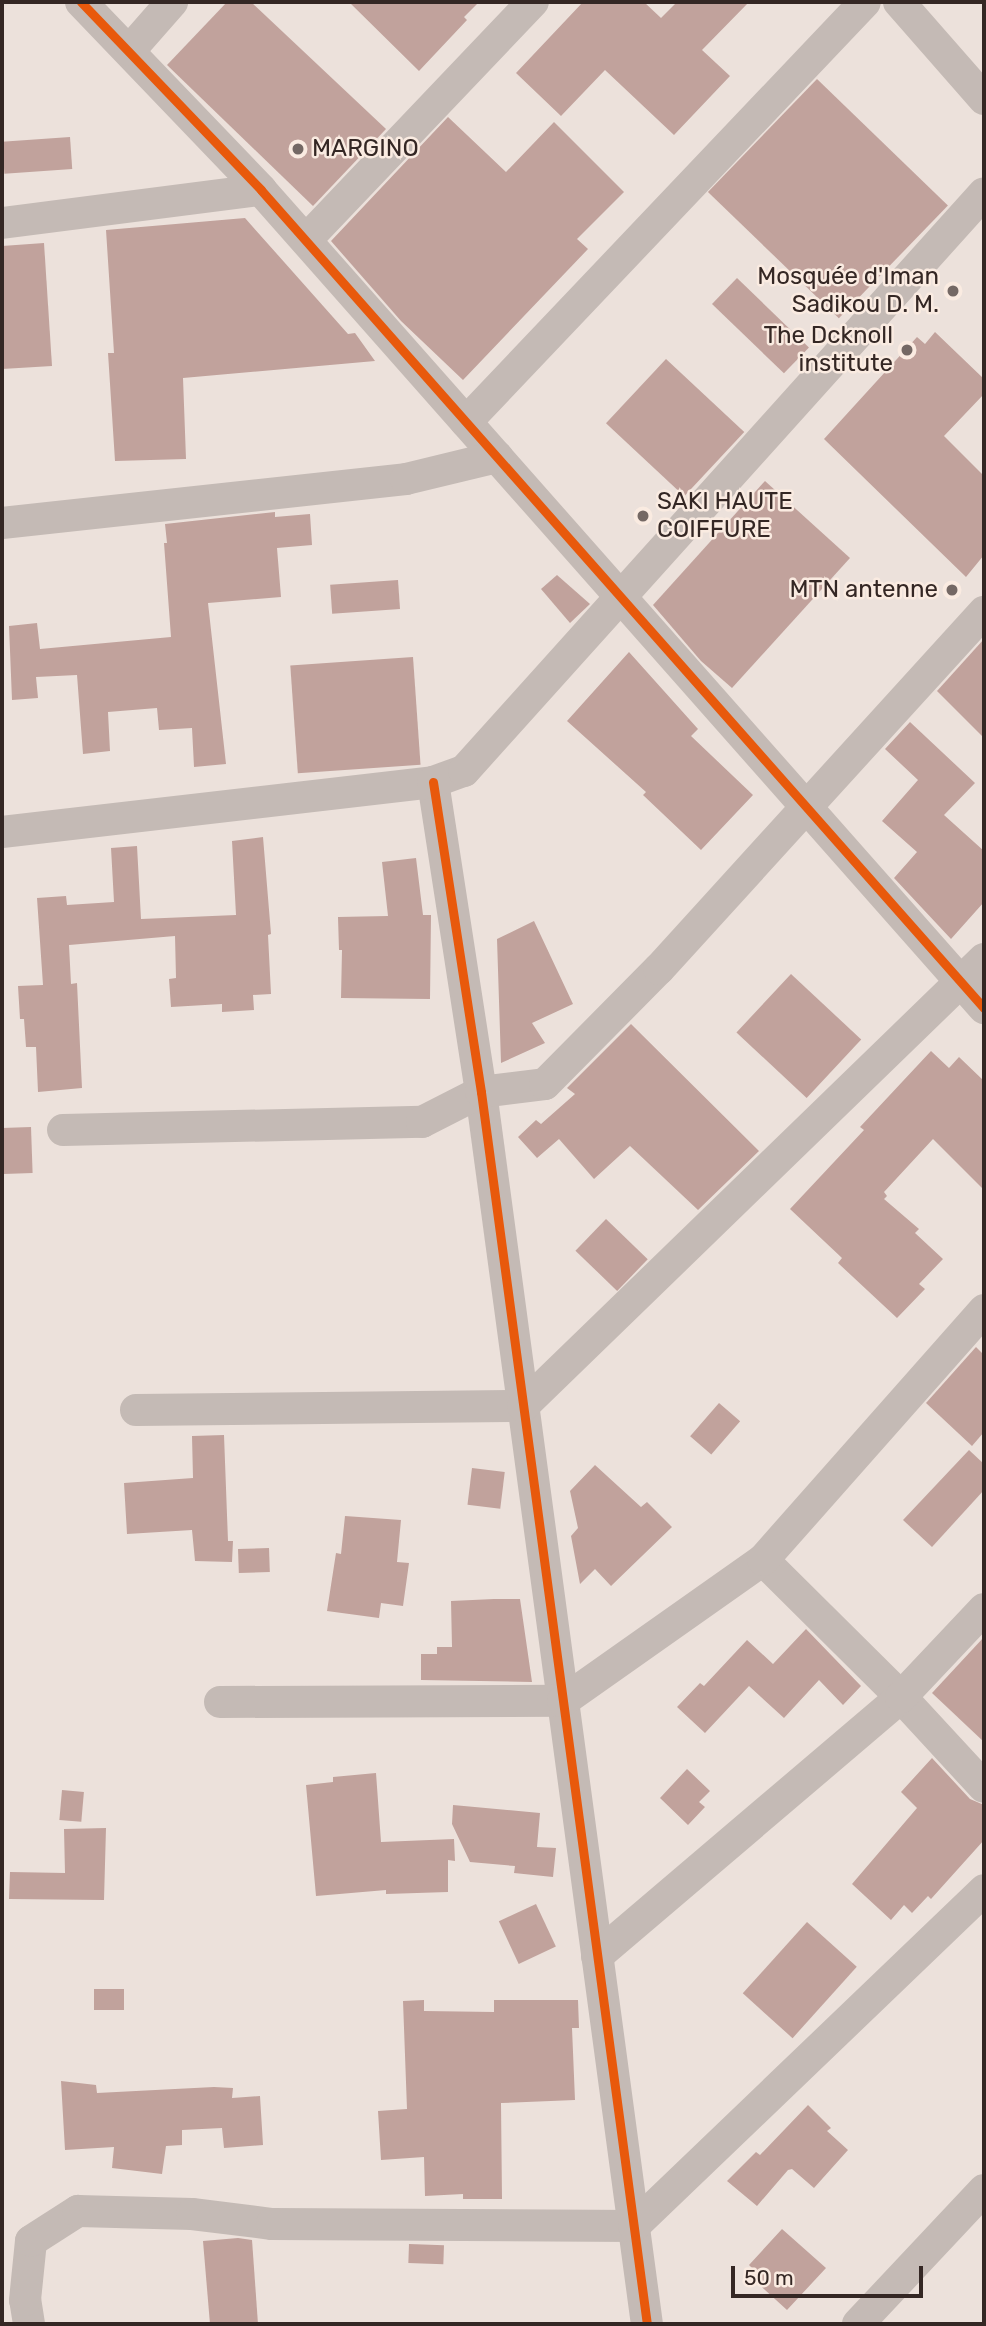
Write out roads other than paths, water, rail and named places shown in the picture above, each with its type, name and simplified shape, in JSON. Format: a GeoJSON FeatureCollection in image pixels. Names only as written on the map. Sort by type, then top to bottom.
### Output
{"type":"FeatureCollection","features":[{"type":"Feature","properties":{"kind":"street"},"geometry":{"type":"LineString","coordinates":[[81,2],[130,50],[306,240],[984,1008]]}},
{"type":"Feature","properties":{"kind":"street"},"geometry":{"type":"LineString","coordinates":[[130,50],[172,2]]}},
{"type":"Feature","properties":{"kind":"street"},"geometry":{"type":"LineString","coordinates":[[306,240],[533,2]]}},
{"type":"Feature","properties":{"kind":"street"},"geometry":{"type":"LineString","coordinates":[[466,422],[865,2]]}},
{"type":"Feature","properties":{"kind":"street"},"geometry":{"type":"LineString","coordinates":[[899,2],[984,99]]}},
{"type":"Feature","properties":{"kind":"street"},"geometry":{"type":"LineString","coordinates":[[2,223],[261,190]]}},
{"type":"Feature","properties":{"kind":"street"},"geometry":{"type":"LineString","coordinates":[[2,832],[433,782],[464,771],[984,193]]}},
{"type":"Feature","properties":{"kind":"street"},"geometry":{"type":"LineString","coordinates":[[2,523],[406,479],[497,457]]}},
{"type":"Feature","properties":{"kind":"street"},"geometry":{"type":"LineString","coordinates":[[63,1130],[422,1122],[481,1092],[545,1084],[659,969],[984,612]]}},
{"type":"Feature","properties":{"kind":"street"},"geometry":{"type":"LineString","coordinates":[[433,782],[481,1092],[647,2324]]}},
{"type":"Feature","properties":{"kind":"street"},"geometry":{"type":"LineString","coordinates":[[136,1410],[523,1406],[984,960]]}},
{"type":"Feature","properties":{"kind":"street"},"geometry":{"type":"LineString","coordinates":[[220,1702],[563,1701],[764,1560],[984,1310]]}},
{"type":"Feature","properties":{"kind":"street"},"geometry":{"type":"LineString","coordinates":[[764,1560],[901,1697],[984,1787]]}},
{"type":"Feature","properties":{"kind":"street"},"geometry":{"type":"LineString","coordinates":[[597,1956],[901,1697],[984,1608]]}},
{"type":"Feature","properties":{"kind":"street"},"geometry":{"type":"LineString","coordinates":[[29,2324],[25,2301],[31,2241],[78,2211],[192,2214],[272,2224],[634,2226],[984,1890]]}},
{"type":"Feature","properties":{"kind":"street"},"geometry":{"type":"LineString","coordinates":[[866,2322],[984,2190]]}},
{"type":"Feature","properties":{"kind":"place","name":"MARGINO"},"geometry":{"type":"Point","coordinates":[298,149]}},
{"type":"Feature","properties":{"kind":"place","name":"Mosquée d'Iman Sadikou D. M."},"geometry":{"type":"Point","coordinates":[953,291]}},
{"type":"Feature","properties":{"kind":"place","name":"The Dcknoll institute"},"geometry":{"type":"Point","coordinates":[907,350]}},
{"type":"Feature","properties":{"kind":"place","name":"SAKI HAUTE COIFFURE"},"geometry":{"type":"Point","coordinates":[643,516]}},
{"type":"Feature","properties":{"kind":"place","name":"MTN antenne"},"geometry":{"type":"Point","coordinates":[952,590]}}]}
